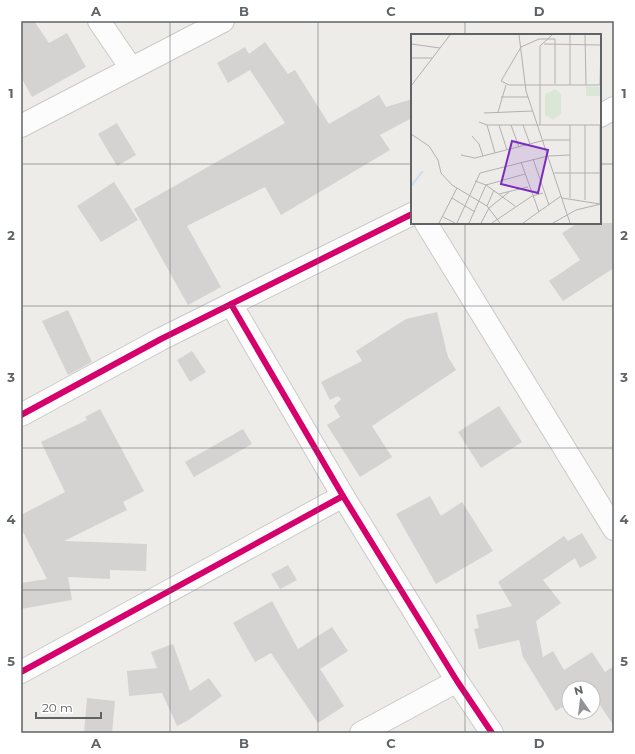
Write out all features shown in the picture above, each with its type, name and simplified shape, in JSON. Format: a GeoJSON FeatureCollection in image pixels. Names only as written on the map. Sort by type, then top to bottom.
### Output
{"type":"FeatureCollection","features":[{"type":"Feature","properties":{"kind":"street"},"geometry":{"type":"LineString","coordinates":[[99,21],[131,68]]}},
{"type":"Feature","properties":{"kind":"street"},"geometry":{"type":"LineString","coordinates":[[21,126],[223,21]]}},
{"type":"Feature","properties":{"kind":"street"},"geometry":{"type":"LineString","coordinates":[[601,115],[614,108]]}},
{"type":"Feature","properties":{"kind":"street"},"geometry":{"type":"LineString","coordinates":[[21,415],[161,339],[411,214]]}},
{"type":"Feature","properties":{"kind":"street"},"geometry":{"type":"LineString","coordinates":[[427,224],[614,529]]}},
{"type":"Feature","properties":{"kind":"street"},"geometry":{"type":"LineString","coordinates":[[231,304],[343,496],[457,682],[492,733]]}},
{"type":"Feature","properties":{"kind":"street"},"geometry":{"type":"LineString","coordinates":[[21,672],[343,496]]}},
{"type":"Feature","properties":{"kind":"street"},"geometry":{"type":"LineString","coordinates":[[361,733],[457,682]]}},
{"type":"Feature","properties":{"kind":"building"},"geometry":{"type":"Polygon","coordinates":[[[21,21],[34,21],[49,43],[67,33],[86,67],[32,97],[21,77],[21,21]]]}},
{"type":"Feature","properties":{"kind":"building"},"geometry":{"type":"Polygon","coordinates":[[[265,42],[288,74],[295,70],[329,124],[379,95],[386,107],[411,99],[411,119],[380,135],[390,150],[281,215],[265,187],[187,226],[221,287],[188,305],[134,209],[285,123],[250,70],[228,83],[217,63],[245,47],[249,54],[265,42]]]}},
{"type":"Feature","properties":{"kind":"building"},"geometry":{"type":"Polygon","coordinates":[[[117,123],[136,155],[117,166],[98,134],[117,123]]]}},
{"type":"Feature","properties":{"kind":"building"},"geometry":{"type":"Polygon","coordinates":[[[114,182],[138,220],[101,242],[77,206],[114,182]]]}},
{"type":"Feature","properties":{"kind":"building"},"geometry":{"type":"Polygon","coordinates":[[[614,223],[614,268],[563,301],[549,281],[580,260],[562,233],[576,224],[614,223]]]}},
{"type":"Feature","properties":{"kind":"building"},"geometry":{"type":"Polygon","coordinates":[[[68,310],[92,362],[68,375],[42,321],[68,310]]]}},
{"type":"Feature","properties":{"kind":"building"},"geometry":{"type":"Polygon","coordinates":[[[437,312],[448,357],[456,370],[372,426],[392,457],[360,477],[327,425],[340,417],[334,406],[341,399],[338,396],[330,400],[321,382],[362,361],[356,351],[406,319],[437,312]]]}},
{"type":"Feature","properties":{"kind":"building"},"geometry":{"type":"Polygon","coordinates":[[[192,351],[206,372],[190,382],[177,360],[192,351]]]}},
{"type":"Feature","properties":{"kind":"building"},"geometry":{"type":"Polygon","coordinates":[[[499,406],[522,442],[481,468],[458,432],[499,406]]]}},
{"type":"Feature","properties":{"kind":"building"},"geometry":{"type":"Polygon","coordinates":[[[100,409],[144,491],[123,502],[127,510],[64,541],[147,544],[146,571],[110,570],[110,579],[68,577],[72,600],[21,609],[21,583],[47,579],[21,528],[21,515],[65,492],[41,442],[87,420],[85,417],[100,409]]]}},
{"type":"Feature","properties":{"kind":"building"},"geometry":{"type":"Polygon","coordinates":[[[243,429],[252,444],[194,477],[185,462],[243,429]]]}},
{"type":"Feature","properties":{"kind":"building"},"geometry":{"type":"Polygon","coordinates":[[[430,496],[441,516],[462,502],[493,551],[436,584],[396,514],[430,496]]]}},
{"type":"Feature","properties":{"kind":"building"},"geometry":{"type":"Polygon","coordinates":[[[582,533],[597,558],[580,568],[575,558],[543,580],[561,603],[536,621],[543,657],[553,651],[564,670],[592,652],[605,672],[614,666],[614,726],[601,707],[601,680],[561,680],[561,708],[556,711],[523,657],[519,640],[479,649],[474,629],[479,628],[476,615],[512,606],[498,582],[564,536],[568,541],[582,533]]]}},
{"type":"Feature","properties":{"kind":"building"},"geometry":{"type":"Polygon","coordinates":[[[288,565],[297,580],[280,589],[271,574],[288,565]]]}},
{"type":"Feature","properties":{"kind":"building"},"geometry":{"type":"Polygon","coordinates":[[[272,601],[298,649],[332,627],[348,651],[320,669],[344,706],[318,723],[271,653],[255,662],[233,623],[272,601]]]}},
{"type":"Feature","properties":{"kind":"building"},"geometry":{"type":"Polygon","coordinates":[[[173,644],[190,691],[209,678],[222,696],[187,721],[177,726],[162,693],[129,696],[127,671],[157,668],[151,652],[173,644]]]}},
{"type":"Feature","properties":{"kind":"building"},"geometry":{"type":"Polygon","coordinates":[[[87,698],[115,701],[112,733],[84,733],[87,698]]]}},
{"type":"Feature","properties":{"kind":"cycle path"},"geometry":{"type":"LineString","coordinates":[[21,415],[161,339],[411,214]]}},
{"type":"Feature","properties":{"kind":"cycle path"},"geometry":{"type":"LineString","coordinates":[[231,304],[343,496],[457,681],[492,733]]}},
{"type":"Feature","properties":{"kind":"cycle path"},"geometry":{"type":"LineString","coordinates":[[21,672],[343,496]]}}]}
